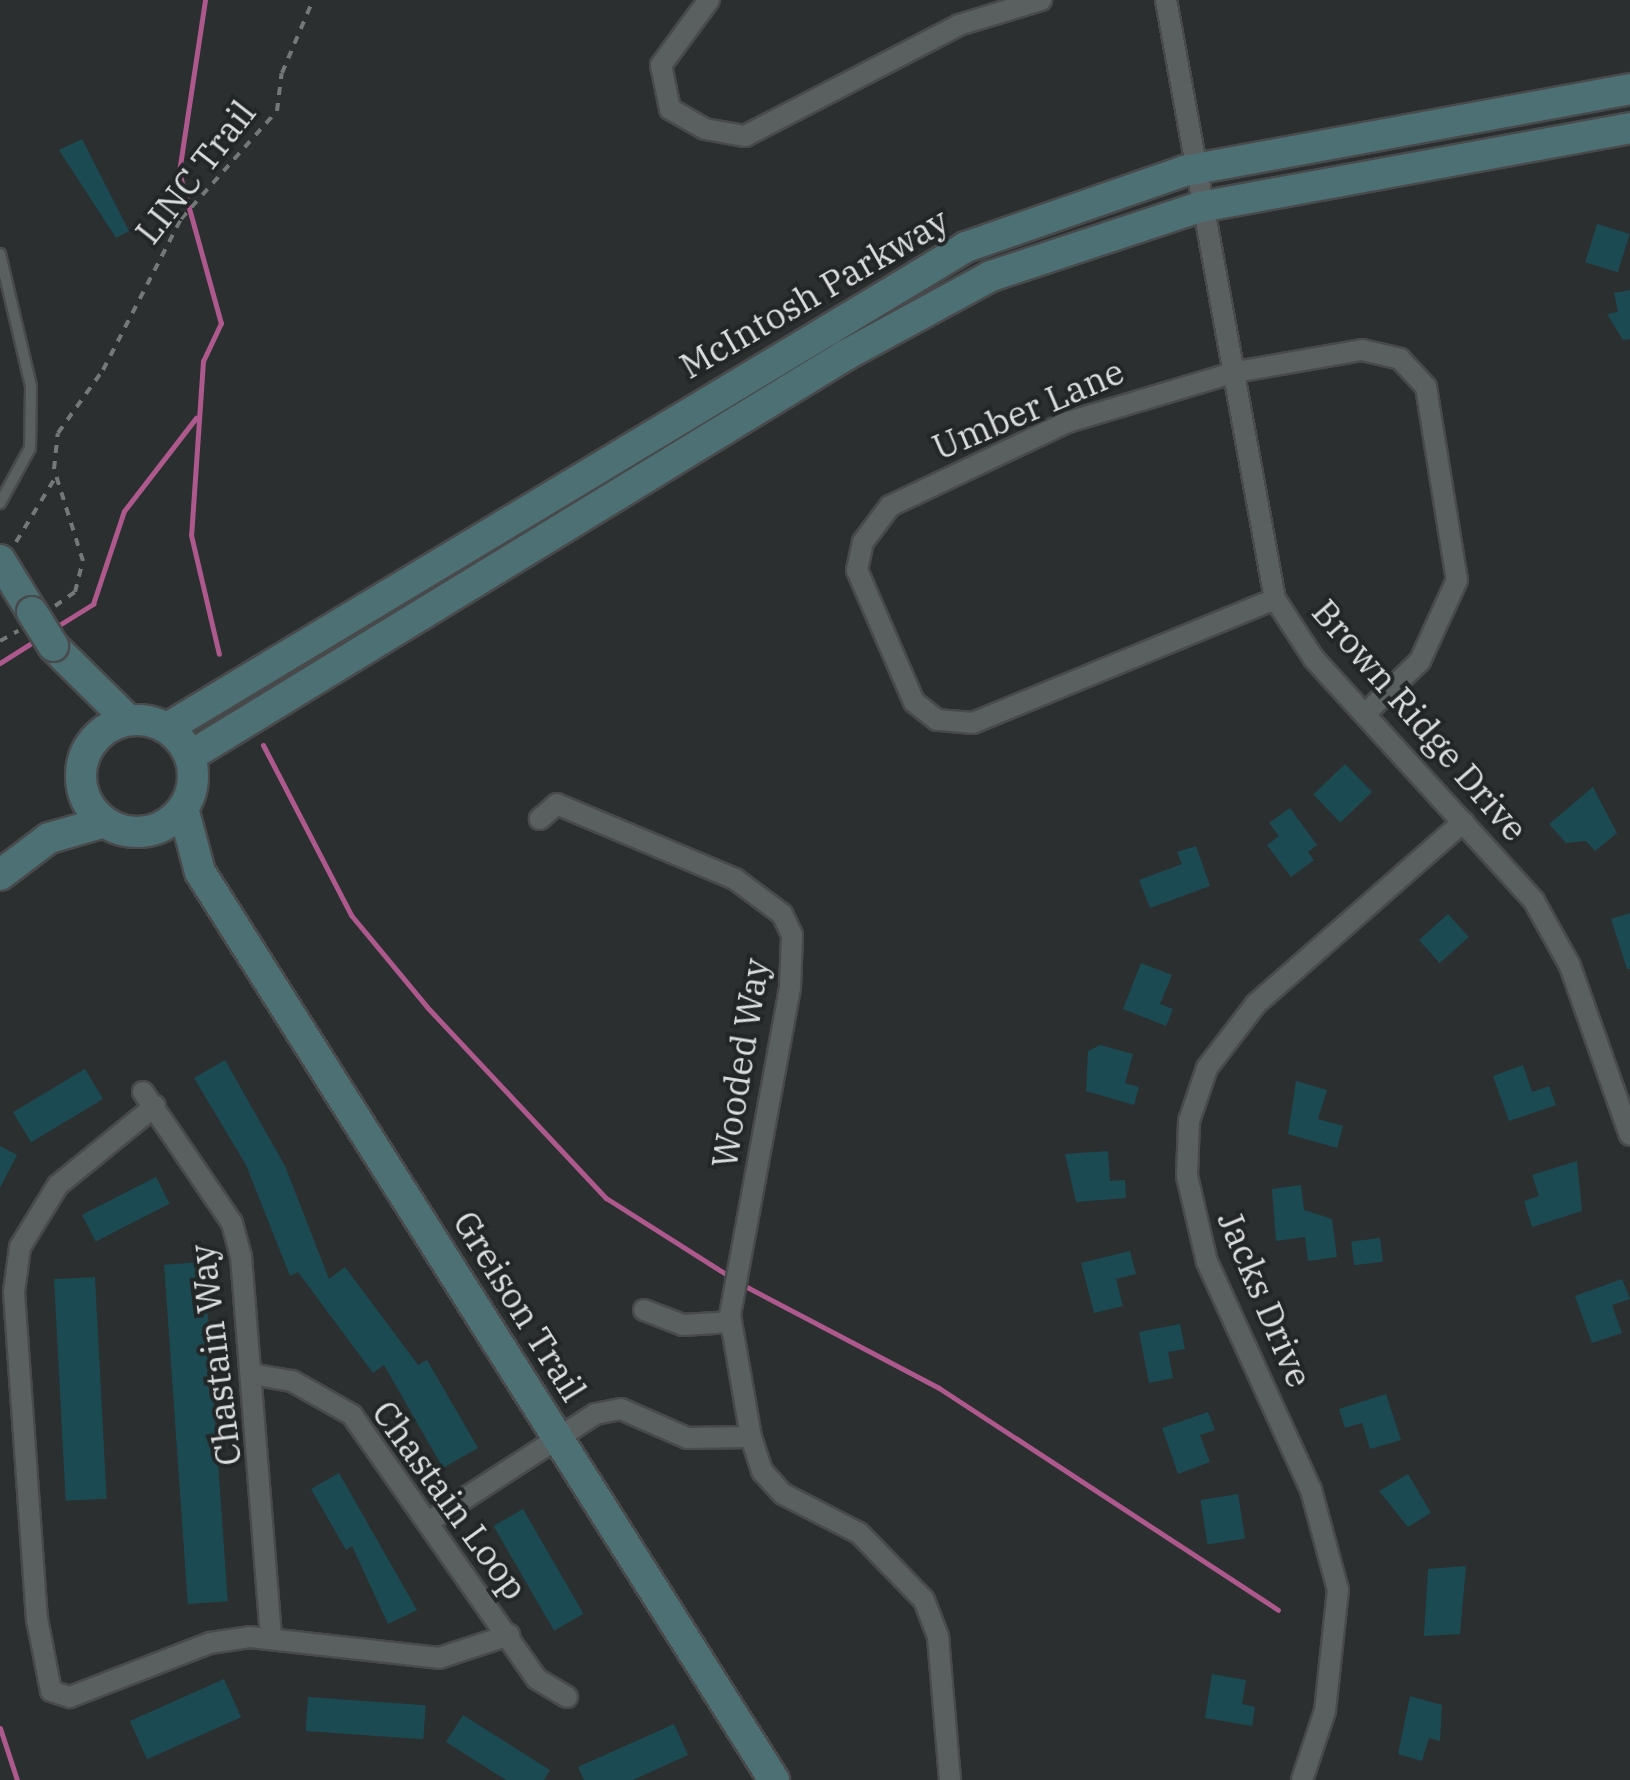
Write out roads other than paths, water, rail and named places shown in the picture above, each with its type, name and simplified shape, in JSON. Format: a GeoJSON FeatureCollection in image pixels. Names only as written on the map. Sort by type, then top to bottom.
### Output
{"type":"FeatureCollection","features":[{"type":"Feature","properties":{"kind":"street"},"geometry":{"type":"LineString","coordinates":[[708,0],[660,66],[670,109],[705,129],[744,136],[959,24],[1041,0]]}},
{"type":"Feature","properties":{"kind":"street","name":"Brown Ridge Drive"},"geometry":{"type":"LineString","coordinates":[[1166,0],[1275,599],[1365,714],[1534,901],[1570,966],[1630,1135]]}},
{"type":"Feature","properties":{"kind":"street","name":"McIntosh Parkway"},"geometry":{"type":"LineString","coordinates":[[166,728],[884,288],[966,246],[1197,168],[1630,89]]}},
{"type":"Feature","properties":{"kind":"street","name":"McIntosh Parkway"},"geometry":{"type":"LineString","coordinates":[[190,756],[974,284],[1046,252],[1206,206],[1630,128]]}},
{"type":"Feature","properties":{"kind":"street","name":"Umber Lane"},"geometry":{"type":"LineString","coordinates":[[1275,599],[972,723],[937,720],[914,702],[857,570],[863,542],[890,506],[1068,422],[1236,372],[1362,350],[1400,359],[1426,387],[1457,580],[1420,661],[1365,714]]}},
{"type":"Feature","properties":{"kind":"street"},"geometry":{"type":"LineString","coordinates":[[0,875],[49,838],[105,822],[147,831],[183,808],[190,756],[166,728],[128,720],[75,678],[34,617],[4,553]]}},
{"type":"Feature","properties":{"kind":"street"},"geometry":{"type":"LineString","coordinates":[[49,838],[81,782],[92,742],[75,678]]}},
{"type":"Feature","properties":{"kind":"street"},"geometry":{"type":"LineString","coordinates":[[92,742],[128,720]]}},
{"type":"Feature","properties":{"kind":"street"},"geometry":{"type":"LineString","coordinates":[[81,782],[105,822]]}},
{"type":"Feature","properties":{"kind":"street","name":"Wooded Way"},"geometry":{"type":"LineString","coordinates":[[540,819],[557,804],[735,879],[782,914],[792,935],[731,1322],[751,1437],[762,1471],[783,1494],[858,1533],[924,1600],[938,1637],[950,1780]]}},
{"type":"Feature","properties":{"kind":"street","name":"Greison Trail"},"geometry":{"type":"LineString","coordinates":[[183,808],[200,872],[774,1780]]}},
{"type":"Feature","properties":{"kind":"street","name":"Jacks Drive"},"geometry":{"type":"LineString","coordinates":[[1302,1780],[1332,1672],[1338,1590],[1310,1490],[1198,1234],[1189,1121],[1206,1068],[1256,1004],[1463,822]]}},
{"type":"Feature","properties":{"kind":"street","name":"Greison Trail"},"geometry":{"type":"LineString","coordinates":[[147,831],[200,872]]}},
{"type":"Feature","properties":{"kind":"street","name":"Chastain Way"},"geometry":{"type":"LineString","coordinates":[[149,1100],[232,1223],[256,1375],[271,1638],[210,1642],[70,1698],[51,1690],[44,1661],[14,1292],[20,1247],[58,1185],[149,1100]]}},
{"type":"Feature","properties":{"kind":"street"},"geometry":{"type":"LineString","coordinates":[[644,1310],[684,1324],[731,1322]]}},
{"type":"Feature","properties":{"kind":"street","name":"Chastain Loop"},"geometry":{"type":"LineString","coordinates":[[256,1375],[292,1382],[352,1416],[433,1520],[536,1679],[566,1697]]}},
{"type":"Feature","properties":{"kind":"street"},"geometry":{"type":"LineString","coordinates":[[433,1520],[558,1436],[621,1409],[687,1438],[751,1437]]}},
{"type":"Feature","properties":{"kind":"street"},"geometry":{"type":"LineString","coordinates":[[271,1638],[439,1658],[509,1636]]}},
{"type":"Feature","properties":{"kind":"lane"},"geometry":{"type":"LineString","coordinates":[[0,254],[30,386],[30,448],[0,502]]}},
{"type":"Feature","properties":{"kind":"waterway"},"geometry":{"type":"LineString","coordinates":[[205,0],[179,172],[221,323],[203,361],[191,535],[219,654]]}},
{"type":"Feature","properties":{"kind":"waterway"},"geometry":{"type":"LineString","coordinates":[[56,627],[93,604],[124,511],[196,418]]}},
{"type":"Feature","properties":{"kind":"waterway"},"geometry":{"type":"LineString","coordinates":[[0,663],[38,639]]}},
{"type":"Feature","properties":{"kind":"waterway"},"geometry":{"type":"LineString","coordinates":[[263,745],[351,915],[427,1007],[606,1198],[729,1276]]}},
{"type":"Feature","properties":{"kind":"waterway"},"geometry":{"type":"LineString","coordinates":[[743,1285],[939,1388],[1278,1610]]}},
{"type":"Feature","properties":{"kind":"waterway"},"geometry":{"type":"LineString","coordinates":[[0,1728],[17,1780]]}}]}
